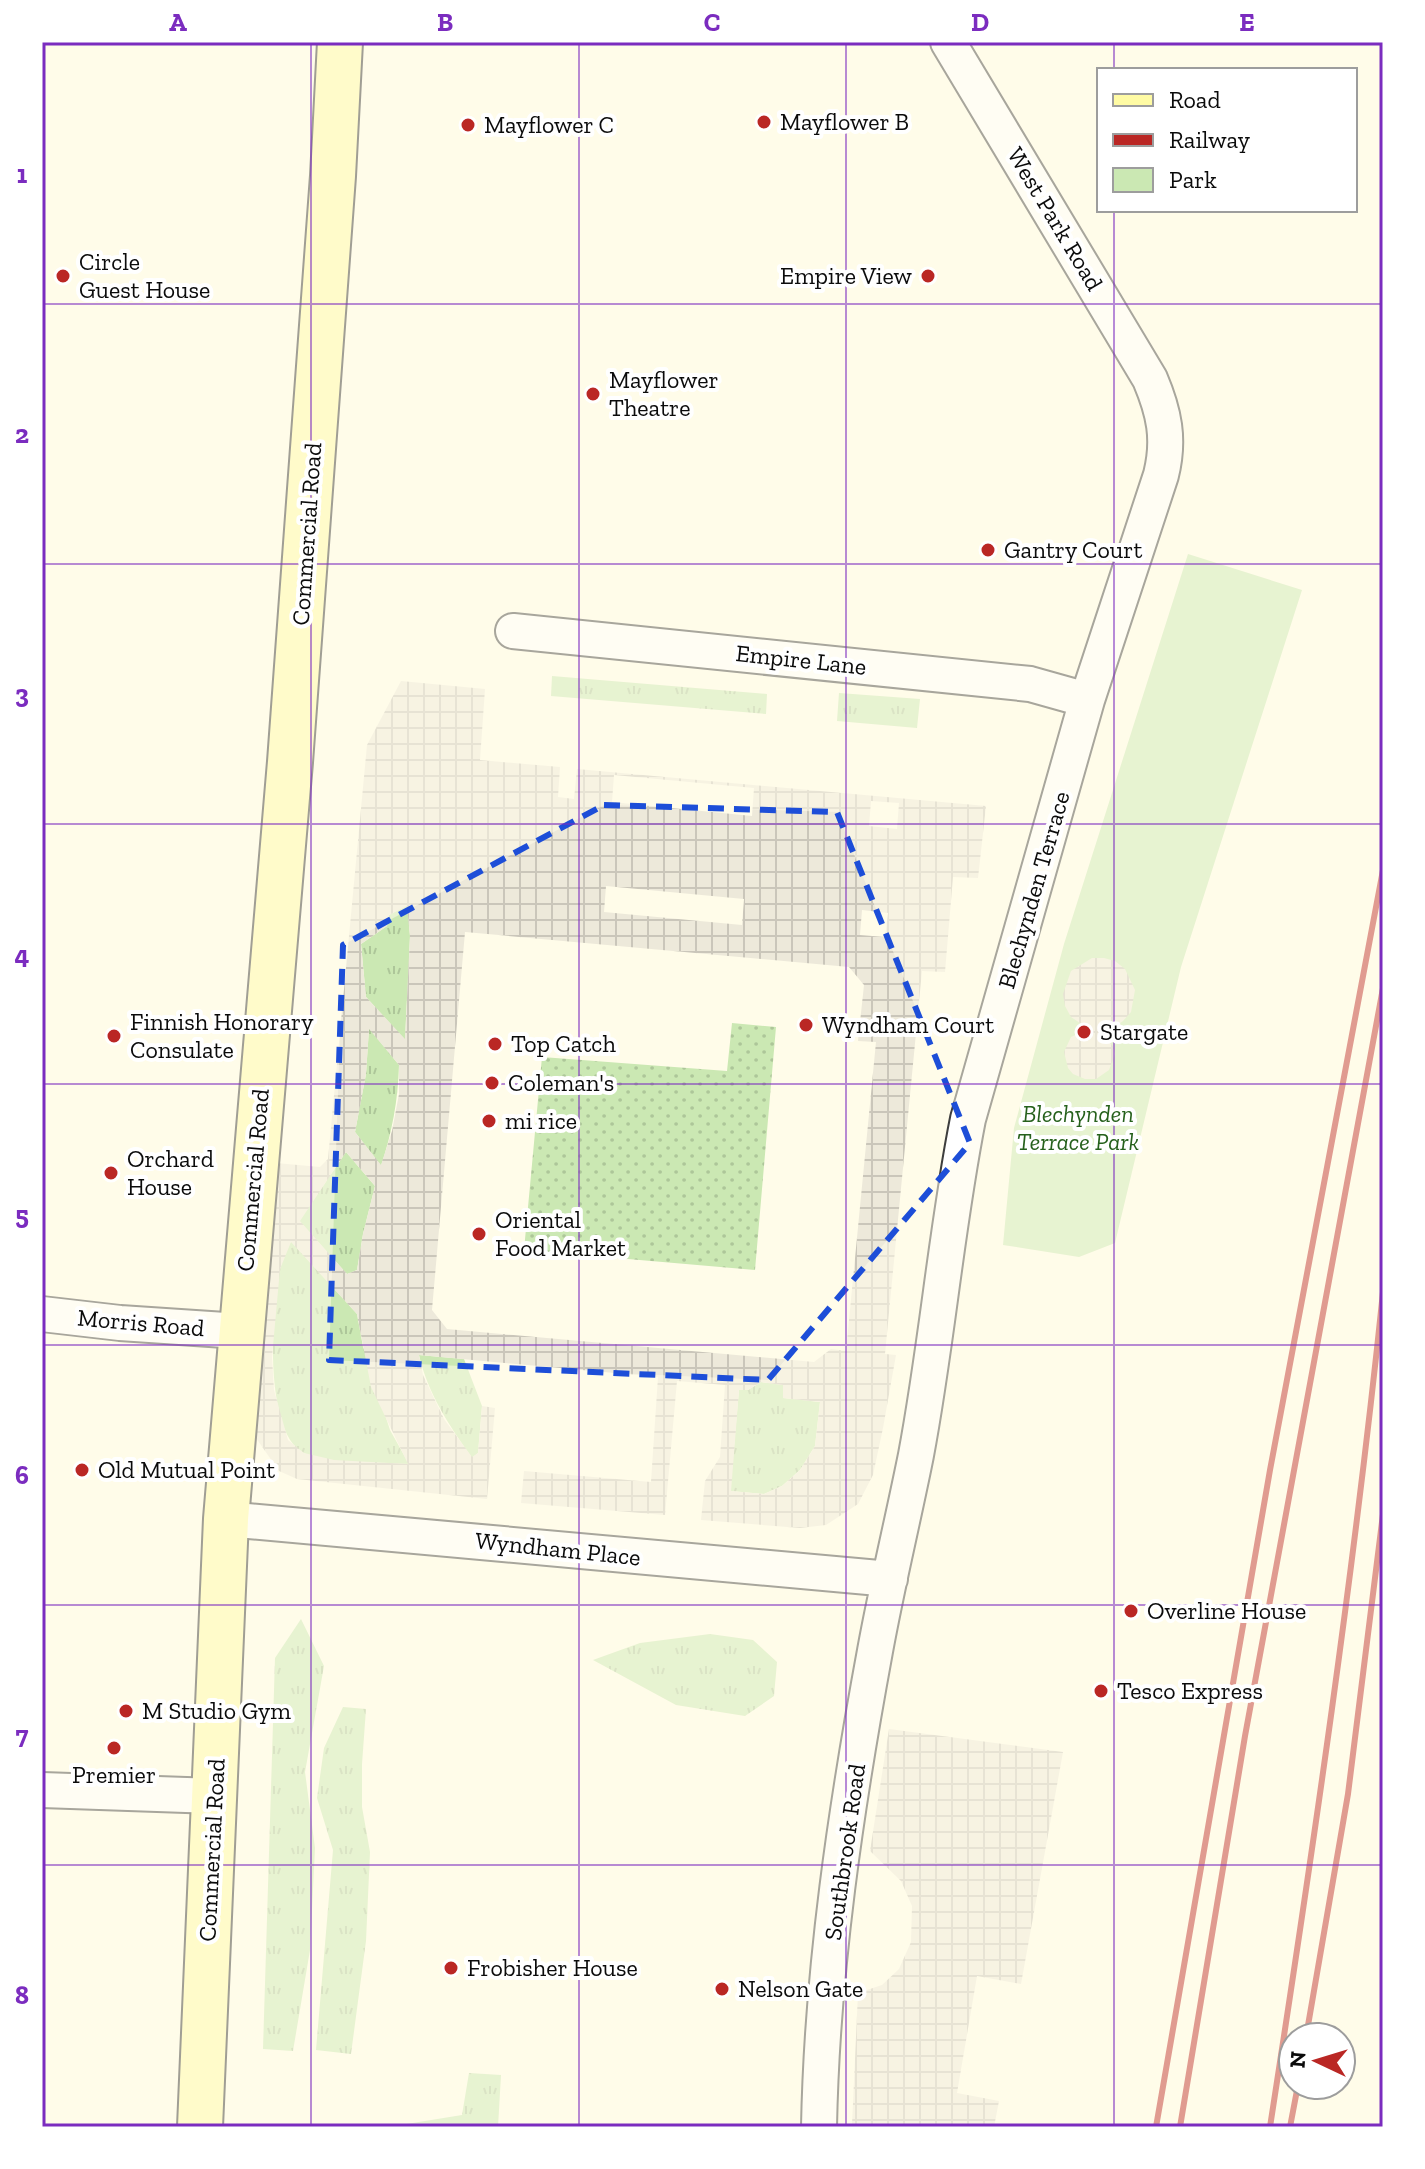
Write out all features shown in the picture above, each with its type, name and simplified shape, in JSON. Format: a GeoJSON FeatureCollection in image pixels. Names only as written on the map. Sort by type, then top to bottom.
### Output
{"type":"FeatureCollection","features":[{"type":"Feature","properties":{"kind":"street","name":"Commercial Road"},"geometry":{"type":"LineString","coordinates":[[200,2127],[226,1519],[290,762],[340,42]]}},
{"type":"Feature","properties":{"kind":"street","name":"West Park Road"},"geometry":{"type":"LineString","coordinates":[[948,42],[1120,328],[1158,399]]}},
{"type":"Feature","properties":{"kind":"street","name":"Blechynden Terrace"},"geometry":{"type":"LineString","coordinates":[[890,1579],[924,1406],[968,1119],[1087,700],[1163,466],[1167,437],[1165,418],[1158,399]]}},
{"type":"Feature","properties":{"kind":"street","name":"Empire Lane"},"geometry":{"type":"LineString","coordinates":[[513,631],[1030,684],[1087,700]]}},
{"type":"Feature","properties":{"kind":"street","name":"Morris Road"},"geometry":{"type":"LineString","coordinates":[[42,1314],[240,1331]]}},
{"type":"Feature","properties":{"kind":"street","name":"Wyndham Place"},"geometry":{"type":"LineString","coordinates":[[226,1519],[890,1579]]}},
{"type":"Feature","properties":{"kind":"street","name":"Southbrook Road"},"geometry":{"type":"LineString","coordinates":[[819,2127],[835,1917],[870,1680],[890,1579]]}},
{"type":"Feature","properties":{"kind":"street"},"geometry":{"type":"LineString","coordinates":[[42,1790],[215,1796]]}},
{"type":"Feature","properties":{"kind":"highlighted area"},"geometry":{"type":"Polygon","coordinates":[[[604,805],[837,812],[970,1143],[768,1380],[329,1360],[343,945],[604,805]]]}},
{"type":"Feature","properties":{"kind":"green space","name":"Blechynden Terrace Park"},"geometry":{"type":"Polygon","coordinates":[[[1188,554],[1302,590],[1181,967],[1115,1243],[1079,1257],[1003,1245],[1014,1128],[1064,944],[1188,554]]]}},
{"type":"Feature","properties":{"kind":"green space"},"geometry":{"type":"Polygon","coordinates":[[[552,676],[767,694],[766,714],[551,696],[552,676]]]}},
{"type":"Feature","properties":{"kind":"green space"},"geometry":{"type":"Polygon","coordinates":[[[839,693],[920,699],[917,728],[837,721],[839,693]]]}},
{"type":"Feature","properties":{"kind":"green space"},"geometry":{"type":"Polygon","coordinates":[[[407,905],[410,936],[405,1040],[366,997],[361,944],[387,926],[389,915],[407,905]]]}},
{"type":"Feature","properties":{"kind":"green space"},"geometry":{"type":"Polygon","coordinates":[[[732,1023],[776,1027],[755,1270],[524,1250],[542,1057],[727,1071],[732,1023]]]}},
{"type":"Feature","properties":{"kind":"green space"},"geometry":{"type":"Polygon","coordinates":[[[369,1028],[399,1065],[394,1116],[381,1166],[355,1132],[366,1074],[369,1028]]]}},
{"type":"Feature","properties":{"kind":"green space"},"geometry":{"type":"Polygon","coordinates":[[[346,1152],[375,1186],[357,1270],[347,1274],[299,1221],[346,1152]]]}},
{"type":"Feature","properties":{"kind":"green space"},"geometry":{"type":"Polygon","coordinates":[[[291,1241],[357,1314],[363,1347],[390,1430],[409,1464],[357,1463],[318,1458],[306,1454],[292,1443],[277,1398],[273,1340],[280,1270],[291,1241]]]}},
{"type":"Feature","properties":{"kind":"green space"},"geometry":{"type":"Polygon","coordinates":[[[419,1355],[464,1359],[482,1406],[478,1453],[472,1458],[434,1396],[419,1355]]]}},
{"type":"Feature","properties":{"kind":"green space"},"geometry":{"type":"Polygon","coordinates":[[[761,1382],[783,1385],[783,1398],[820,1402],[815,1446],[800,1470],[782,1486],[764,1494],[730,1491],[739,1390],[748,1390],[761,1382]]]}},
{"type":"Feature","properties":{"kind":"green space"},"geometry":{"type":"Polygon","coordinates":[[[301,1619],[324,1666],[305,1772],[315,1848],[310,1950],[293,2051],[263,2049],[275,1658],[301,1619]]]}},
{"type":"Feature","properties":{"kind":"green space"},"geometry":{"type":"Polygon","coordinates":[[[710,1634],[753,1640],[777,1662],[774,1696],[745,1716],[676,1705],[593,1660],[640,1643],[710,1634]]]}},
{"type":"Feature","properties":{"kind":"green space"},"geometry":{"type":"Polygon","coordinates":[[[343,1707],[366,1709],[362,1807],[370,1852],[366,1941],[351,2054],[316,2050],[333,1850],[317,1798],[324,1748],[343,1707]]]}},
{"type":"Feature","properties":{"kind":"green space"},"geometry":{"type":"Polygon","coordinates":[[[469,2073],[501,2075],[498,2127],[388,2127],[462,2115],[469,2073]]]}},
{"type":"Feature","properties":{"kind":"shaded area"},"geometry":{"type":"Polygon","coordinates":[[[401,681],[485,689],[480,760],[560,767],[558,797],[574,799],[577,769],[986,806],[978,878],[953,877],[945,972],[922,971],[885,1354],[896,1355],[873,1475],[858,1504],[826,1525],[800,1528],[701,1520],[705,1481],[720,1457],[725,1385],[677,1381],[665,1515],[521,1503],[524,1471],[651,1482],[658,1377],[419,1355],[423,1375],[444,1419],[472,1457],[478,1453],[482,1406],[495,1408],[487,1499],[297,1479],[279,1471],[256,1438],[253,1421],[276,1163],[320,1167],[328,1159],[367,745],[401,681]],[[614,775],[612,802],[752,816],[754,788],[614,775]],[[871,801],[869,826],[897,829],[899,803],[871,801]],[[606,886],[604,912],[742,925],[744,899],[606,886]],[[407,906],[389,915],[387,926],[361,944],[366,997],[405,1039],[410,936],[407,906]],[[862,910],[860,935],[885,937],[888,913],[862,910]],[[465,932],[432,1310],[447,1329],[814,1362],[831,1349],[846,1351],[876,1042],[858,1041],[864,985],[849,967],[465,932]],[[369,1029],[366,1074],[355,1132],[381,1165],[399,1094],[399,1065],[369,1029]],[[346,1152],[300,1221],[347,1274],[357,1270],[375,1186],[346,1152]],[[291,1242],[280,1269],[272,1357],[274,1390],[288,1440],[304,1453],[334,1460],[408,1464],[371,1387],[357,1314],[291,1242]],[[761,1382],[748,1390],[739,1390],[731,1491],[764,1494],[782,1486],[800,1470],[815,1446],[820,1402],[783,1398],[783,1385],[761,1382]]]}},
{"type":"Feature","properties":{"kind":"shaded area"},"geometry":{"type":"Polygon","coordinates":[[[1092,958],[1115,961],[1125,969],[1135,990],[1131,1012],[1123,1021],[1113,1028],[1098,1031],[1113,1046],[1115,1054],[1109,1070],[1096,1079],[1085,1079],[1068,1068],[1064,1052],[1071,1037],[1089,1029],[1071,1017],[1063,994],[1071,971],[1092,958]]]}},
{"type":"Feature","properties":{"kind":"shaded area"},"geometry":{"type":"Polygon","coordinates":[[[889,1729],[1063,1752],[1021,1984],[977,1976],[957,2093],[999,2101],[994,2127],[852,2125],[858,1993],[882,1985],[899,1969],[911,1942],[912,1906],[901,1881],[870,1851],[889,1729]]]}},
{"type":"Feature","properties":{"kind":"railway"},"geometry":{"type":"LineString","coordinates":[[1156,2127],[1270,1470],[1383,870]]}},
{"type":"Feature","properties":{"kind":"railway"},"geometry":{"type":"LineString","coordinates":[[1180,2127],[1245,1736],[1383,988]]}},
{"type":"Feature","properties":{"kind":"railway"},"geometry":{"type":"LineString","coordinates":[[1270,2127],[1332,1710],[1383,1292]]}},
{"type":"Feature","properties":{"kind":"railway"},"geometry":{"type":"LineString","coordinates":[[1309,2021],[1348,1794],[1383,1514]]}},
{"type":"Feature","properties":{"kind":"railway"},"geometry":{"type":"LineString","coordinates":[[1290,2127],[1295,2101]]}},
{"type":"Feature","properties":{"kind":"place","name":"Mayflower B"},"geometry":{"type":"Point","coordinates":[764,122]}},
{"type":"Feature","properties":{"kind":"place","name":"Mayflower C"},"geometry":{"type":"Point","coordinates":[468,125]}},
{"type":"Feature","properties":{"kind":"place","name":"Circle Guest House"},"geometry":{"type":"Point","coordinates":[63,276]}},
{"type":"Feature","properties":{"kind":"place","name":"Empire View"},"geometry":{"type":"Point","coordinates":[928,276]}},
{"type":"Feature","properties":{"kind":"place","name":"Mayflower Theatre"},"geometry":{"type":"Point","coordinates":[593,394]}},
{"type":"Feature","properties":{"kind":"place","name":"Gantry Court"},"geometry":{"type":"Point","coordinates":[988,550]}},
{"type":"Feature","properties":{"kind":"place","name":"Wyndham Court"},"geometry":{"type":"Point","coordinates":[806,1025]}},
{"type":"Feature","properties":{"kind":"place","name":"Stargate"},"geometry":{"type":"Point","coordinates":[1084,1032]}},
{"type":"Feature","properties":{"kind":"place","name":"Finnish Honorary Consulate"},"geometry":{"type":"Point","coordinates":[114,1036]}},
{"type":"Feature","properties":{"kind":"place","name":"Top Catch"},"geometry":{"type":"Point","coordinates":[495,1044]}},
{"type":"Feature","properties":{"kind":"place","name":"Coleman's"},"geometry":{"type":"Point","coordinates":[492,1083]}},
{"type":"Feature","properties":{"kind":"place","name":"mi rice"},"geometry":{"type":"Point","coordinates":[489,1121]}},
{"type":"Feature","properties":{"kind":"place","name":"Orchard House"},"geometry":{"type":"Point","coordinates":[111,1173]}},
{"type":"Feature","properties":{"kind":"place","name":"Oriental Food Market"},"geometry":{"type":"Point","coordinates":[479,1234]}},
{"type":"Feature","properties":{"kind":"place","name":"Old Mutual Point"},"geometry":{"type":"Point","coordinates":[82,1470]}},
{"type":"Feature","properties":{"kind":"place","name":"Overline House"},"geometry":{"type":"Point","coordinates":[1131,1611]}},
{"type":"Feature","properties":{"kind":"place","name":"Tesco Express"},"geometry":{"type":"Point","coordinates":[1101,1691]}},
{"type":"Feature","properties":{"kind":"place","name":"M Studio Gym"},"geometry":{"type":"Point","coordinates":[126,1711]}},
{"type":"Feature","properties":{"kind":"place","name":"Premier"},"geometry":{"type":"Point","coordinates":[114,1748]}},
{"type":"Feature","properties":{"kind":"place","name":"Frobisher House"},"geometry":{"type":"Point","coordinates":[451,1968]}},
{"type":"Feature","properties":{"kind":"place","name":"Nelson Gate"},"geometry":{"type":"Point","coordinates":[722,1989]}}]}
